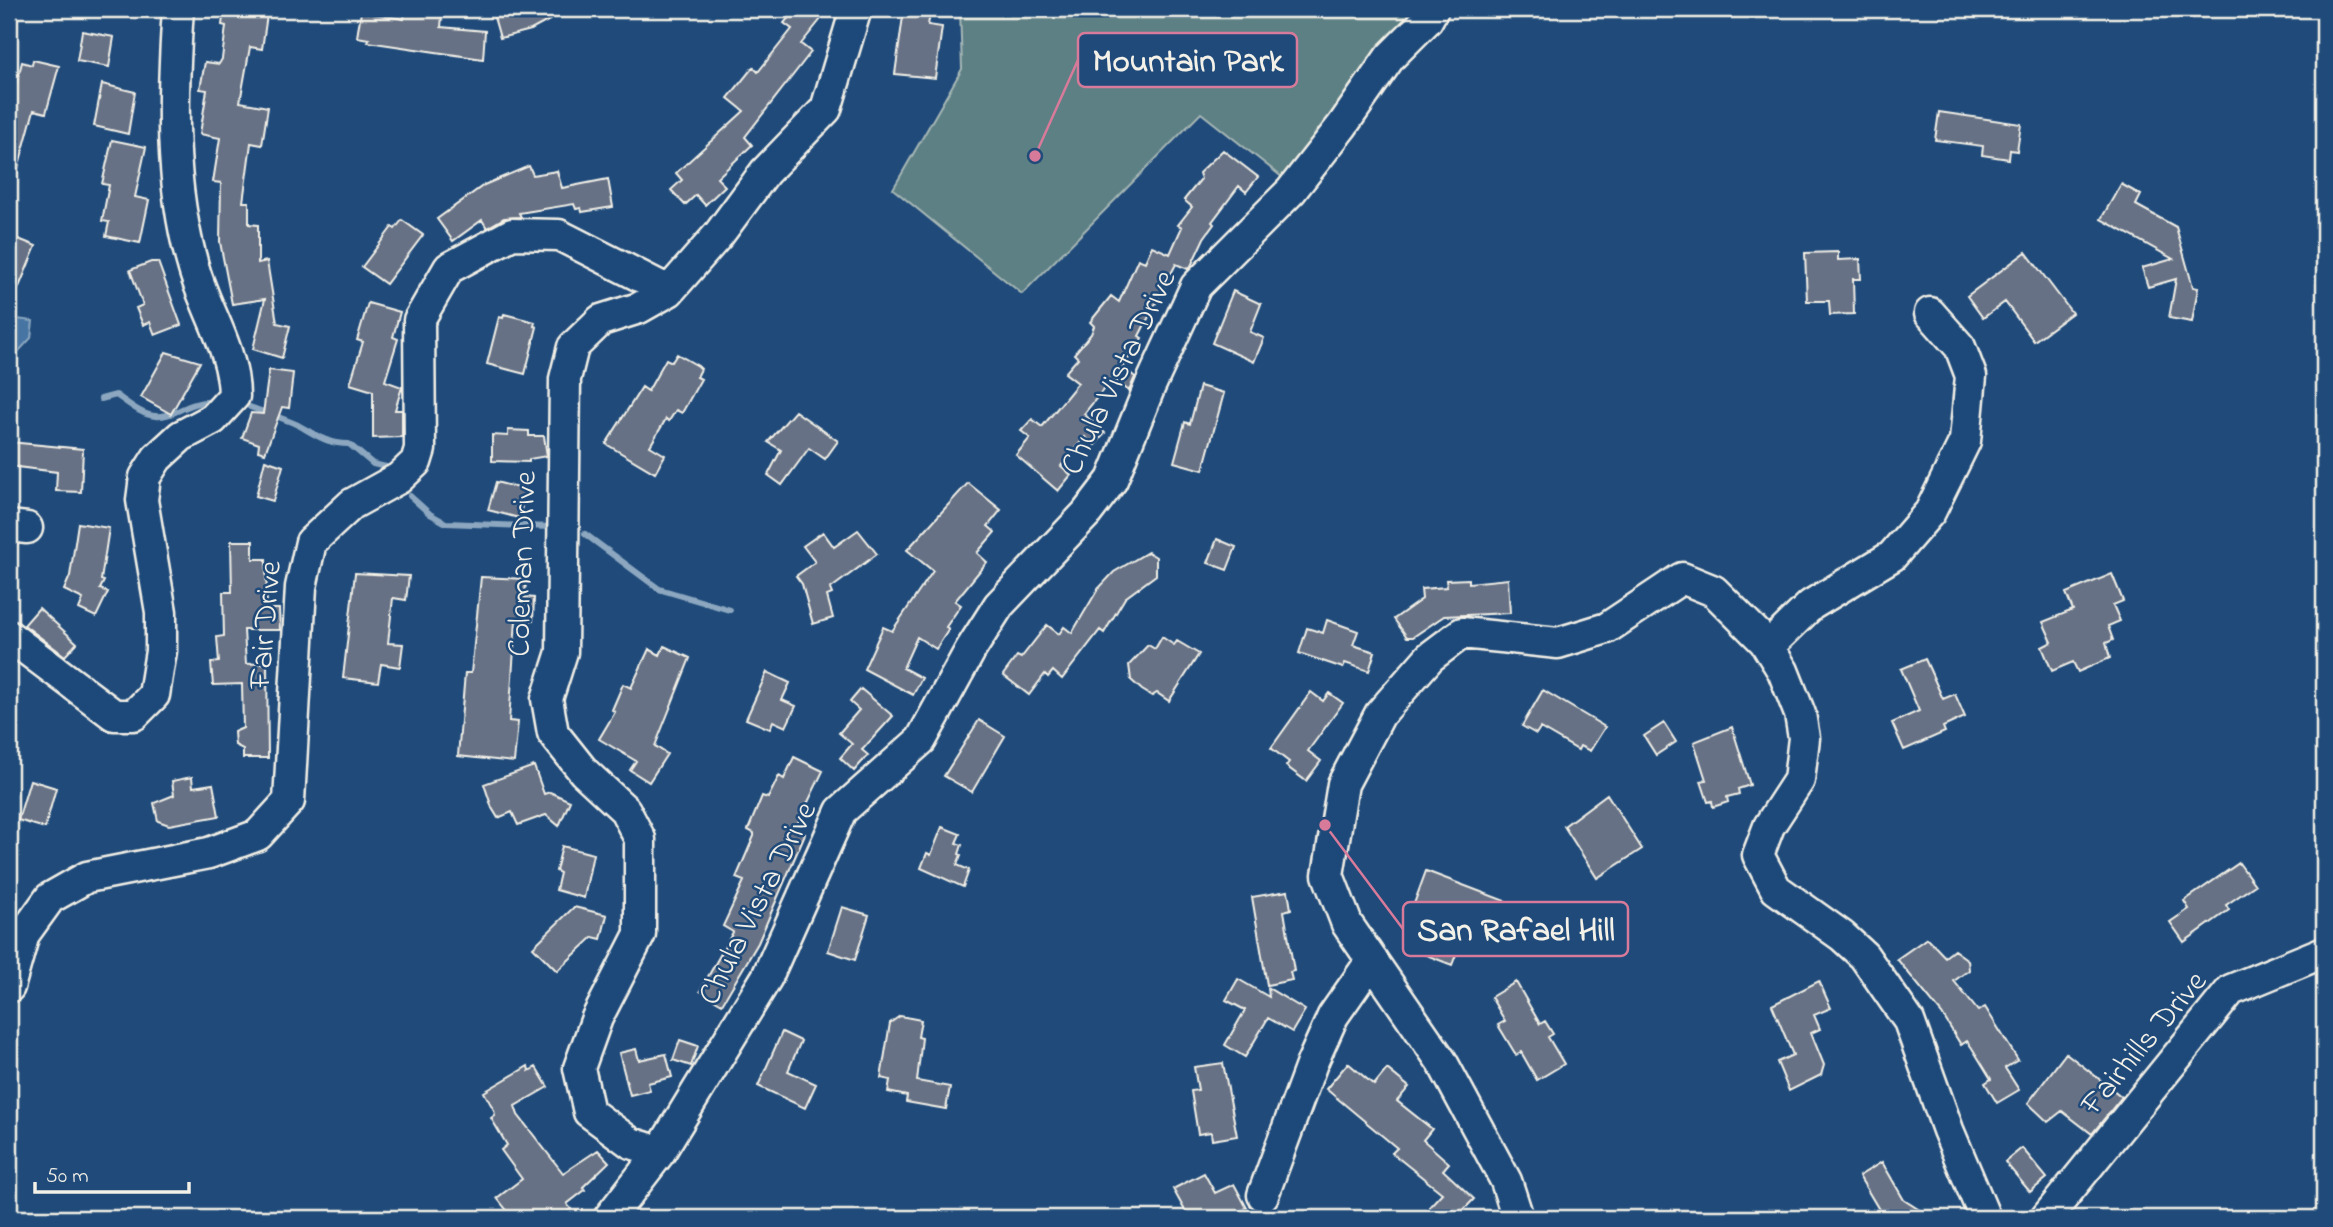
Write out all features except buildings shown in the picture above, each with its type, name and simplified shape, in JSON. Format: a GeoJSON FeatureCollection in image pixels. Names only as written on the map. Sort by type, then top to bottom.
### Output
{"type":"FeatureCollection","features":[{"type":"Feature","properties":{"kind":"street"},"geometry":{"type":"LineString","coordinates":[[9,636],[114,715],[134,715],[153,695],[161,651],[161,612],[142,500],[145,477],[157,458],[181,436],[213,419],[234,396],[224,348],[194,270],[179,200],[173,100],[178,9]]}},
{"type":"Feature","properties":{"kind":"street","name":"Coleman Drive"},"geometry":{"type":"LineString","coordinates":[[660,1152],[631,1143],[589,1112],[579,1068],[597,1018],[640,934],[639,839],[625,810],[584,772],[553,733],[547,699],[562,652],[562,403],[573,347],[601,320],[639,308],[669,291],[719,234],[765,172],[826,109],[856,9]]}},
{"type":"Feature","properties":{"kind":"street","name":"Chula Vista Drive"},"geometry":{"type":"LineString","coordinates":[[609,1218],[660,1152],[767,977],[841,811],[922,740],[971,649],[999,605],[1086,514],[1112,480],[1150,386],[1196,286],[1291,191],[1390,57],[1427,20],[1433,9]]}},
{"type":"Feature","properties":{"kind":"street","name":"Fair Drive"},"geometry":{"type":"LineString","coordinates":[[9,987],[24,934],[50,898],[87,877],[209,853],[258,835],[289,801],[301,587],[311,542],[352,504],[399,478],[416,462],[420,449],[419,320],[449,268],[512,234],[559,235],[669,291]]}},
{"type":"Feature","properties":{"kind":"street"},"geometry":{"type":"LineString","coordinates":[[1768,647],[1811,605],[1892,556],[1930,512],[1965,441],[1971,376],[1960,347],[1930,313]]}},
{"type":"Feature","properties":{"kind":"street"},"geometry":{"type":"LineString","coordinates":[[1518,1218],[1506,1181],[1442,1062],[1346,924],[1328,875],[1343,784],[1380,714],[1430,657],[1462,632],[1558,643],[1607,628],[1682,578],[1714,591],[1768,647],[1794,695],[1804,738],[1800,780],[1769,826],[1758,855],[1776,889],[1842,936],[1864,956],[1909,1021],[1948,1129],[1985,1218]]}},
{"type":"Feature","properties":{"kind":"street","name":"Fairhills Drive"},"geometry":{"type":"LineString","coordinates":[[2046,1218],[2231,990],[2324,952]]}},
{"type":"Feature","properties":{"kind":"street"},"geometry":{"type":"LineString","coordinates":[[1264,1195],[1328,1028],[1372,960]]}},
{"type":"Feature","properties":{"kind":"green space"},"geometry":{"type":"Polygon","coordinates":[[[960,9],[1434,9],[1287,181],[1201,113],[1022,294],[893,189],[962,69],[960,9]]]}},
{"type":"Feature","properties":{"kind":"water"},"geometry":{"type":"Polygon","coordinates":[[[17,319],[33,321],[31,338],[18,352],[9,346],[16,333],[17,319]]]}},
{"type":"Feature","properties":{"kind":"waterway"},"geometry":{"type":"LineString","coordinates":[[101,399],[116,395],[140,411],[155,416],[204,402],[213,402]]}},
{"type":"Feature","properties":{"kind":"waterway"},"geometry":{"type":"LineString","coordinates":[[250,407],[292,422],[328,441],[349,444],[373,464],[386,467]]}},
{"type":"Feature","properties":{"kind":"waterway"},"geometry":{"type":"LineString","coordinates":[[410,496],[430,514],[446,523],[550,527]]}},
{"type":"Feature","properties":{"kind":"waterway"},"geometry":{"type":"LineString","coordinates":[[585,534],[659,589],[730,610]]}},
{"type":"Feature","properties":{"kind":"place","name":"Mountain Park"},"geometry":{"type":"Point","coordinates":[1035,156]}},
{"type":"Feature","properties":{"kind":"place","name":"San Rafael Hill"},"geometry":{"type":"Point","coordinates":[1325,825]}}]}
